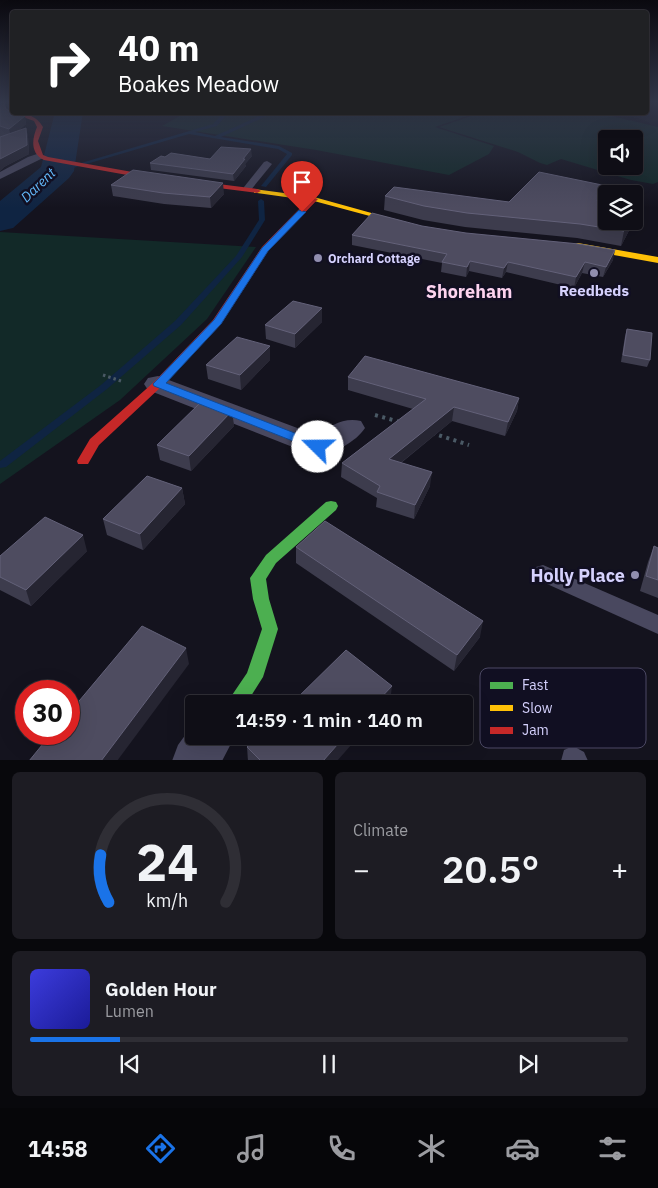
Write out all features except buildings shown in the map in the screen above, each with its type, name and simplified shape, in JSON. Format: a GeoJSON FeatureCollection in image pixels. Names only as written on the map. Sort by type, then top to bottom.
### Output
{"type":"FeatureCollection","features":[{"type":"Feature","properties":{"kind":"street"},"geometry":{"type":"LineString","coordinates":[[36,137],[35,141],[43,158],[155,178],[314,199],[422,228]]}},
{"type":"Feature","properties":{"kind":"street"},"geometry":{"type":"LineString","coordinates":[[83,461],[94,442],[158,384],[217,322],[265,249],[314,199]]}},
{"type":"Feature","properties":{"kind":"street"},"geometry":{"type":"LineString","coordinates":[[568,245],[658,260]]}},
{"type":"Feature","properties":{"kind":"street"},"geometry":{"type":"LineString","coordinates":[[158,384],[318,447],[350,428]]}},
{"type":"Feature","properties":{"kind":"street"},"geometry":{"type":"LineString","coordinates":[[241,695],[254,677],[270,628],[261,599],[258,578],[271,559],[332,506]]}},
{"type":"Feature","properties":{"kind":"street"},"geometry":{"type":"LineString","coordinates":[[195,760],[206,745]]}},
{"type":"Feature","properties":{"kind":"lane"},"geometry":{"type":"LineString","coordinates":[[0,176],[31,159],[43,158]]}},
{"type":"Feature","properties":{"kind":"lane"},"geometry":{"type":"LineString","coordinates":[[247,189],[267,164]]}},
{"type":"Feature","properties":{"kind":"lane"},"geometry":{"type":"LineString","coordinates":[[543,573],[658,625]]}},
{"type":"Feature","properties":{"kind":"path"},"geometry":{"type":"LineString","coordinates":[[103,375],[126,383]]}},
{"type":"Feature","properties":{"kind":"path"},"geometry":{"type":"LineString","coordinates":[[350,428],[377,415],[404,424]]}},
{"type":"Feature","properties":{"kind":"path"},"geometry":{"type":"LineString","coordinates":[[423,430],[470,444]]}},
{"type":"Feature","properties":{"kind":"green space"},"geometry":{"type":"Polygon","coordinates":[[[236,137],[468,137],[494,146],[489,154],[449,175],[316,150],[236,137]]]}},
{"type":"Feature","properties":{"kind":"green space"},"geometry":{"type":"Polygon","coordinates":[[[472,137],[598,137],[598,170],[561,159],[547,165],[518,152],[472,137]]]}},
{"type":"Feature","properties":{"kind":"green space"},"geometry":{"type":"Polygon","coordinates":[[[643,137],[658,137],[658,182],[653,184],[614,175],[643,175],[643,137]]]}},
{"type":"Feature","properties":{"kind":"green space"},"geometry":{"type":"Polygon","coordinates":[[[0,232],[256,247],[207,319],[120,400],[0,484],[0,232]]]}},
{"type":"Feature","properties":{"kind":"waterway","name":"Darent"},"geometry":{"type":"LineString","coordinates":[[0,220],[57,171],[64,137]]}},
{"type":"Feature","properties":{"kind":"waterway"},"geometry":{"type":"LineString","coordinates":[[57,171],[172,137]]}},
{"type":"Feature","properties":{"kind":"waterway"},"geometry":{"type":"LineString","coordinates":[[217,137],[279,148],[290,154],[264,186]]}},
{"type":"Feature","properties":{"kind":"waterway"},"geometry":{"type":"LineString","coordinates":[[2,465],[104,387],[178,323],[239,257],[262,220],[261,201]]}},
{"type":"Feature","properties":{"kind":"traffic: fast"},"geometry":{"type":"LineString","coordinates":[[241,695],[254,677],[270,629],[261,599],[258,578],[271,559],[331,506]]}},
{"type":"Feature","properties":{"kind":"traffic: slow"},"geometry":{"type":"LineString","coordinates":[[257,191],[314,199],[407,224]]}},
{"type":"Feature","properties":{"kind":"traffic: slow"},"geometry":{"type":"LineString","coordinates":[[578,246],[658,260]]}},
{"type":"Feature","properties":{"kind":"traffic: jam"},"geometry":{"type":"LineString","coordinates":[[36,137],[35,141],[40,156],[46,159],[155,178],[257,191]]}},
{"type":"Feature","properties":{"kind":"traffic: jam"},"geometry":{"type":"LineString","coordinates":[[83,461],[94,442],[158,384],[217,322],[265,249],[314,199]]}},
{"type":"Feature","properties":{"kind":"place","name":"Orchard Cottage"},"geometry":{"type":"Point","coordinates":[318,258]}},
{"type":"Feature","properties":{"kind":"place","name":"Reedbeds"},"geometry":{"type":"Point","coordinates":[594,273]}},
{"type":"Feature","properties":{"kind":"place","name":"Holly Place"},"geometry":{"type":"Point","coordinates":[635,575]}},
{"type":"Feature","properties":{"kind":"district","name":"Shoreham"},"geometry":{"type":"Point","coordinates":[469,291]}},
{"type":"Feature","properties":{"kind":"route"},"geometry":{"type":"LineString","coordinates":[[302,212],[265,249],[217,322],[158,384],[318,447]]}}]}
